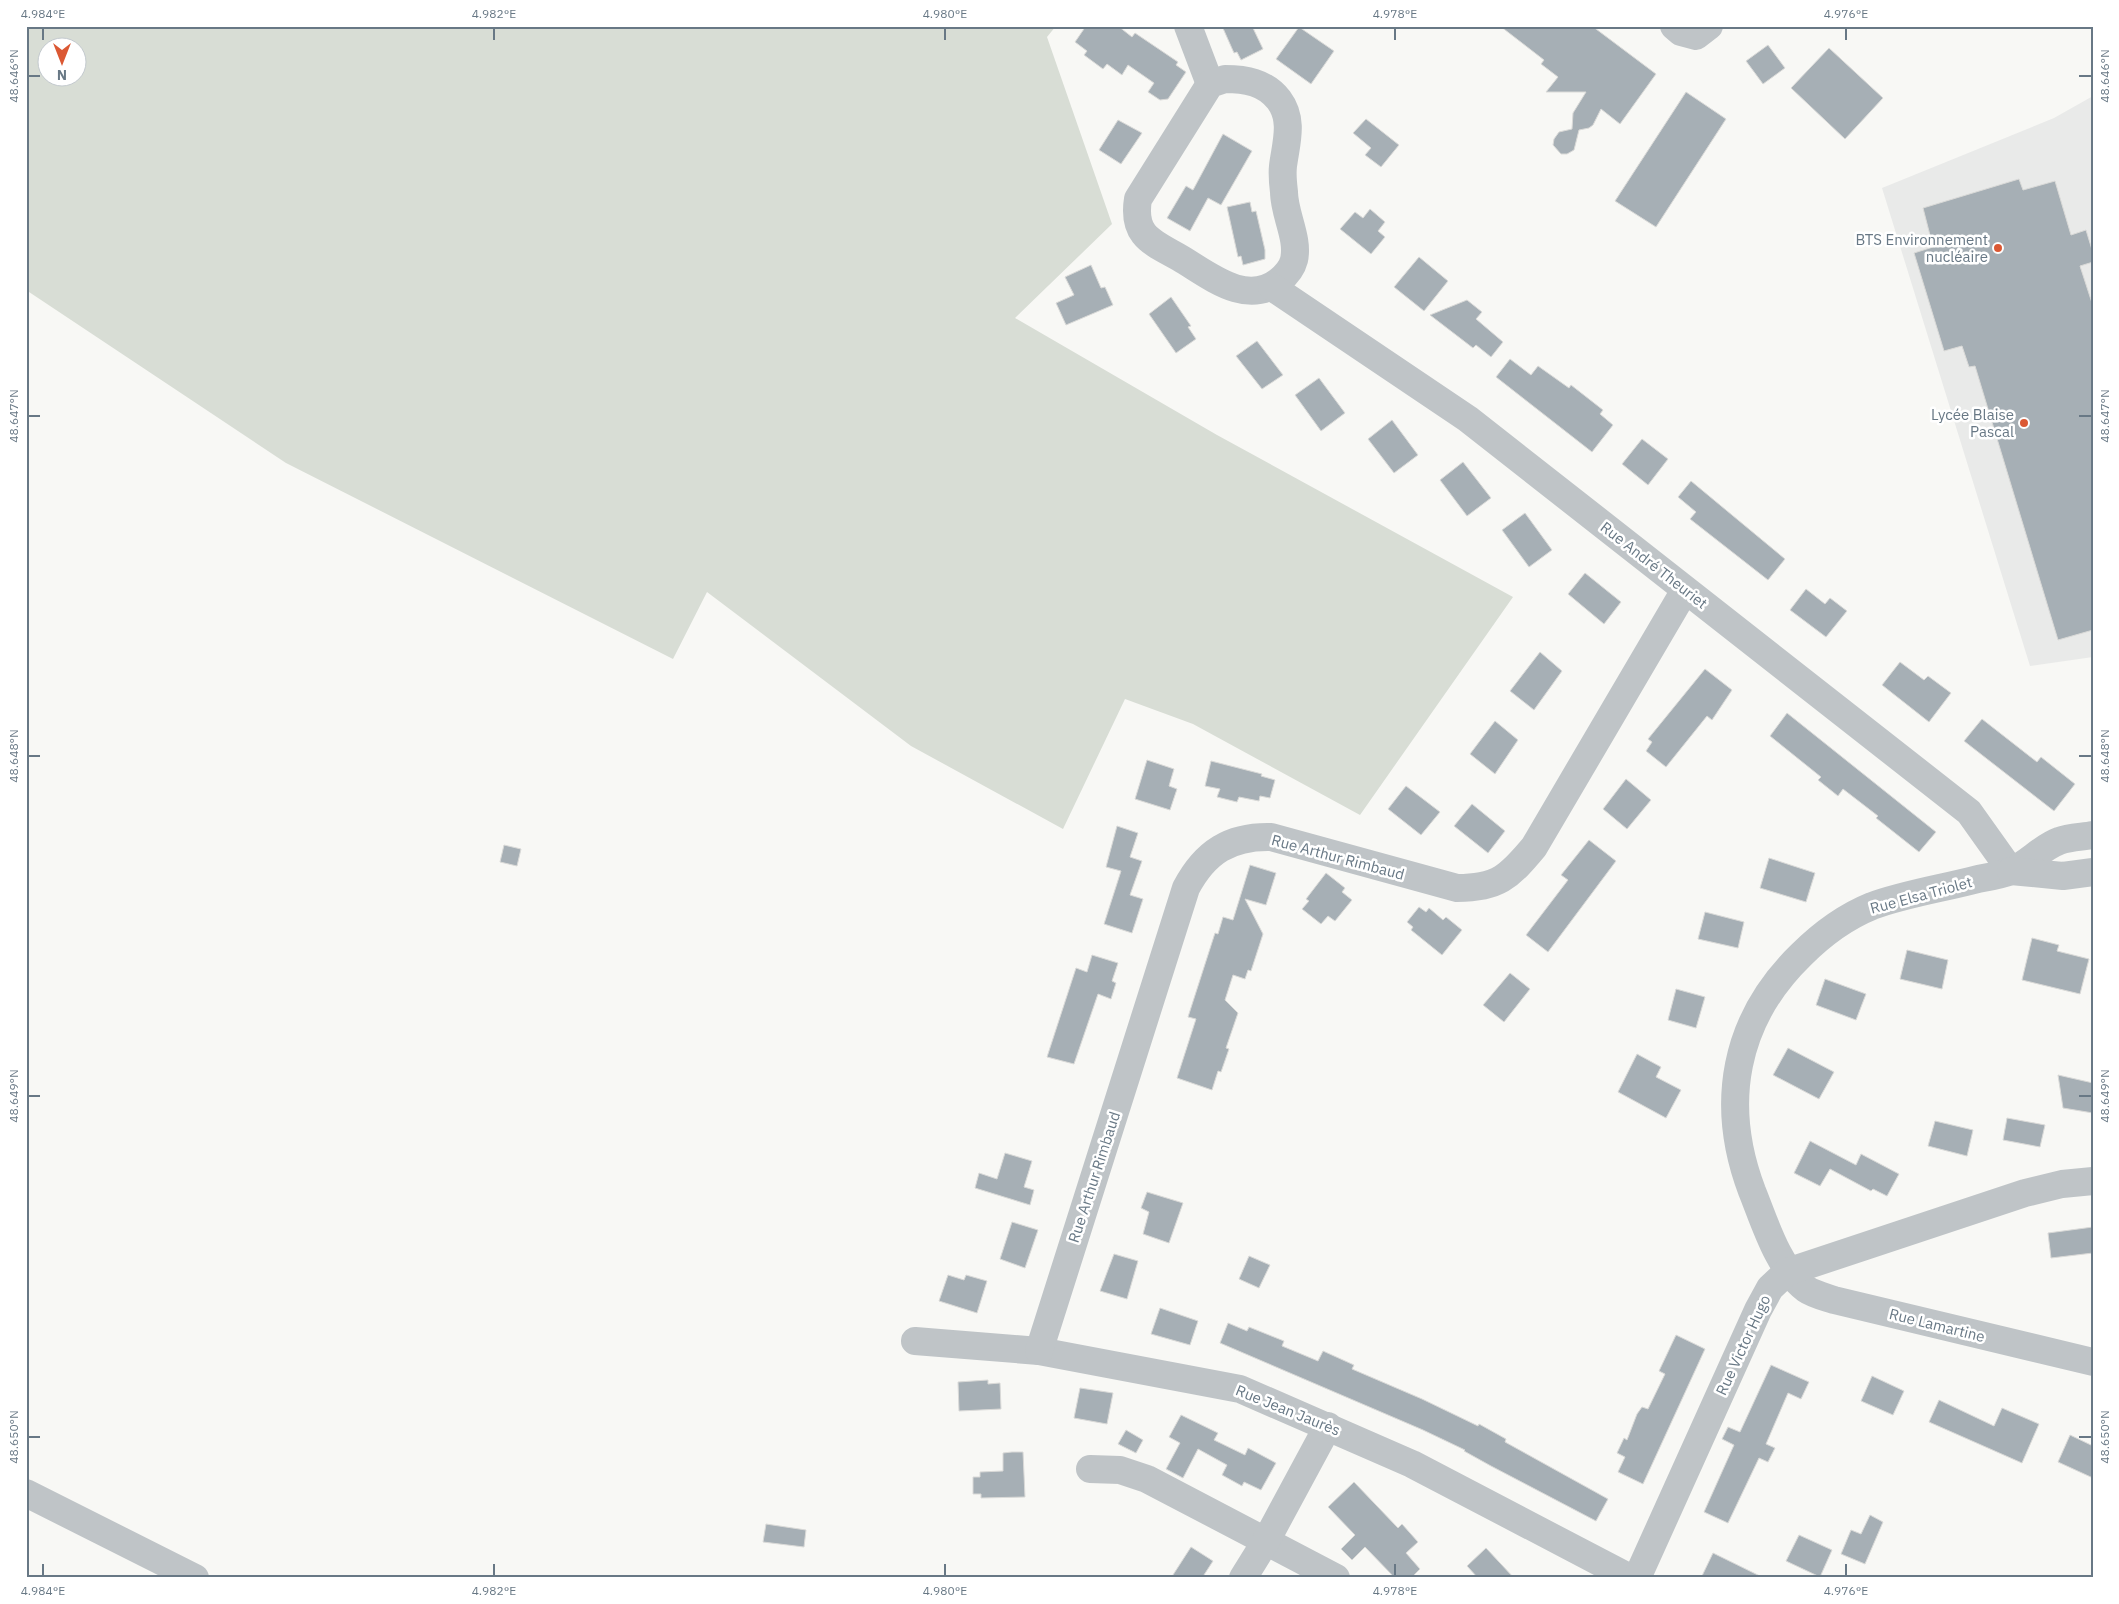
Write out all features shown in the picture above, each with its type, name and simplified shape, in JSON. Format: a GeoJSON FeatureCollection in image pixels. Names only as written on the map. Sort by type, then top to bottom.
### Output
{"type":"FeatureCollection","features":[{"type":"Feature","properties":{"kind":"street"},"geometry":{"type":"LineString","coordinates":[[1188,26],[1210,84]]}},
{"type":"Feature","properties":{"kind":"street"},"geometry":{"type":"LineString","coordinates":[[1224,79],[1244,79],[1262,85],[1278,100],[1287,116],[1288,134],[1283,168],[1284,198],[1294,242],[1294,260],[1286,276],[1272,286],[1258,291],[1243,291],[1228,286],[1151,241],[1140,229],[1136,215],[1138,200],[1210,84],[1224,79]]}},
{"type":"Feature","properties":{"kind":"street","name":"Rue André Theuriet"},"geometry":{"type":"LineString","coordinates":[[1272,286],[1468,419],[1969,812],[2011,871]]}},
{"type":"Feature","properties":{"kind":"street","name":"Rue Arthur Rimbaud"},"geometry":{"type":"LineString","coordinates":[[1039,1351],[1183,897],[1195,871],[1222,848],[1237,840],[1253,837],[1271,837],[1457,888],[1480,888],[1498,881],[1516,869],[1534,847],[1685,590]]}},
{"type":"Feature","properties":{"kind":"street","name":"Rue Elsa Triolet"},"geometry":{"type":"LineString","coordinates":[[1787,1272],[1743,1167],[1736,1136],[1734,1101],[1738,1066],[1747,1033],[1762,1002],[1783,972],[1815,941],[1844,920],[1873,906],[2011,871],[2058,841],[2093,835]]}},
{"type":"Feature","properties":{"kind":"street","name":"Rue Elsa Triolet"},"geometry":{"type":"LineString","coordinates":[[2011,871],[2063,876],[2093,872]]}},
{"type":"Feature","properties":{"kind":"street","name":"Rue Victor Hugo"},"geometry":{"type":"LineString","coordinates":[[1637,1578],[1758,1310],[1770,1288],[1787,1272],[2025,1193],[2062,1184],[2093,1181]]}},
{"type":"Feature","properties":{"kind":"street","name":"Rue Lamartine"},"geometry":{"type":"LineString","coordinates":[[1787,1272],[1807,1290],[1834,1300],[2093,1362]]}},
{"type":"Feature","properties":{"kind":"street","name":"Rue Jean Jaurès"},"geometry":{"type":"LineString","coordinates":[[915,1341],[1039,1351],[1240,1389],[1412,1464],[1630,1578]]}},
{"type":"Feature","properties":{"kind":"street"},"geometry":{"type":"LineString","coordinates":[[1243,1578],[1266,1541],[1328,1426]]}},
{"type":"Feature","properties":{"kind":"street"},"geometry":{"type":"LineString","coordinates":[[1090,1469],[1120,1470],[1146,1479],[1336,1578]]}},
{"type":"Feature","properties":{"kind":"street"},"geometry":{"type":"LineString","coordinates":[[26,1493],[195,1578]]}},
{"type":"Feature","properties":{"kind":"shaded area"},"geometry":{"type":"Polygon","coordinates":[[[26,26],[1056,26],[1047,37],[1112,224],[1015,318],[1217,435],[1513,597],[1360,815],[1193,724],[1125,699],[1063,829],[911,746],[707,592],[673,659],[286,463],[26,290],[26,26]]]}},
{"type":"Feature","properties":{"kind":"shaded area","name":"Lycée Blaise Pascal"},"geometry":{"type":"Polygon","coordinates":[[[2093,96],[2093,657],[2030,666],[1882,188],[2054,118],[2093,96]]]}},
{"type":"Feature","properties":{"kind":"building"},"geometry":{"type":"Polygon","coordinates":[[[1086,26],[1118,26],[1132,37],[1135,33],[1178,62],[1176,65],[1186,72],[1168,99],[1160,100],[1148,92],[1154,83],[1128,65],[1122,75],[1107,64],[1103,69],[1084,55],[1087,51],[1075,42],[1086,26]]]}},
{"type":"Feature","properties":{"kind":"building"},"geometry":{"type":"Polygon","coordinates":[[[1222,26],[1252,26],[1263,49],[1241,60],[1237,52],[1234,53],[1222,26]]]}},
{"type":"Feature","properties":{"kind":"building"},"geometry":{"type":"Polygon","coordinates":[[[1500,26],[1592,26],[1656,74],[1620,124],[1601,109],[1593,125],[1579,130],[1574,150],[1567,154],[1561,154],[1553,145],[1554,139],[1559,132],[1572,129],[1573,113],[1586,92],[1546,92],[1558,77],[1541,64],[1544,60],[1500,26]]]}},
{"type":"Feature","properties":{"kind":"building"},"geometry":{"type":"Polygon","coordinates":[[[1299,27],[1334,51],[1311,84],[1276,59],[1299,27]]]}},
{"type":"Feature","properties":{"kind":"building"},"geometry":{"type":"Polygon","coordinates":[[[1768,45],[1785,68],[1763,84],[1746,61],[1768,45]]]}},
{"type":"Feature","properties":{"kind":"building"},"geometry":{"type":"Polygon","coordinates":[[[1829,48],[1883,98],[1845,139],[1791,88],[1829,48]]]}},
{"type":"Feature","properties":{"kind":"building"},"geometry":{"type":"Polygon","coordinates":[[[1686,92],[1726,119],[1656,227],[1615,201],[1686,92]]]}},
{"type":"Feature","properties":{"kind":"building"},"geometry":{"type":"Polygon","coordinates":[[[1366,119],[1399,145],[1381,167],[1365,155],[1371,148],[1353,133],[1366,119]]]}},
{"type":"Feature","properties":{"kind":"building"},"geometry":{"type":"Polygon","coordinates":[[[1118,120],[1142,133],[1121,164],[1099,150],[1118,120]]]}},
{"type":"Feature","properties":{"kind":"building"},"geometry":{"type":"Polygon","coordinates":[[[1223,134],[1252,151],[1221,205],[1208,198],[1190,231],[1167,218],[1186,186],[1193,190],[1223,134]]]}},
{"type":"Feature","properties":{"kind":"building","name":"Lycée Blaise Pascal"},"geometry":{"type":"Polygon","coordinates":[[[2019,179],[2023,190],[2055,181],[2071,235],[2086,230],[2093,253],[2093,262],[2080,266],[2093,306],[2093,630],[2058,640],[1975,366],[1969,367],[1962,346],[1944,351],[1914,253],[1933,247],[1923,208],[2019,179]]]}},
{"type":"Feature","properties":{"kind":"building"},"geometry":{"type":"Polygon","coordinates":[[[1250,202],[1252,212],[1256,211],[1265,250],[1265,259],[1243,265],[1241,256],[1238,257],[1227,207],[1250,202]]]}},
{"type":"Feature","properties":{"kind":"building"},"geometry":{"type":"Polygon","coordinates":[[[1370,209],[1385,222],[1378,231],[1385,237],[1371,254],[1340,229],[1355,212],[1363,218],[1370,209]]]}},
{"type":"Feature","properties":{"kind":"building"},"geometry":{"type":"Polygon","coordinates":[[[1419,257],[1448,281],[1424,311],[1394,287],[1419,257]]]}},
{"type":"Feature","properties":{"kind":"building"},"geometry":{"type":"Polygon","coordinates":[[[1091,265],[1101,288],[1105,287],[1113,305],[1066,325],[1056,303],[1074,295],[1065,277],[1091,265]]]}},
{"type":"Feature","properties":{"kind":"building"},"geometry":{"type":"Polygon","coordinates":[[[1171,297],[1191,326],[1188,327],[1196,339],[1176,353],[1149,314],[1171,297]]]}},
{"type":"Feature","properties":{"kind":"building"},"geometry":{"type":"Polygon","coordinates":[[[1467,300],[1482,312],[1476,319],[1503,342],[1491,357],[1476,345],[1473,348],[1430,315],[1467,300]]]}},
{"type":"Feature","properties":{"kind":"building"},"geometry":{"type":"Polygon","coordinates":[[[1257,341],[1283,375],[1262,389],[1236,356],[1257,341]]]}},
{"type":"Feature","properties":{"kind":"building"},"geometry":{"type":"Polygon","coordinates":[[[1510,359],[1531,375],[1538,366],[1569,388],[1571,385],[1603,410],[1600,414],[1613,425],[1592,452],[1496,377],[1510,359]]]}},
{"type":"Feature","properties":{"kind":"building"},"geometry":{"type":"Polygon","coordinates":[[[1319,378],[1345,413],[1321,431],[1295,395],[1319,378]]]}},
{"type":"Feature","properties":{"kind":"building"},"geometry":{"type":"Polygon","coordinates":[[[1392,420],[1418,455],[1394,473],[1368,439],[1392,420]]]}},
{"type":"Feature","properties":{"kind":"building"},"geometry":{"type":"Polygon","coordinates":[[[1642,439],[1668,459],[1648,485],[1622,464],[1642,439]]]}},
{"type":"Feature","properties":{"kind":"building"},"geometry":{"type":"Polygon","coordinates":[[[1463,462],[1491,498],[1467,516],[1440,480],[1463,462]]]}},
{"type":"Feature","properties":{"kind":"building"},"geometry":{"type":"Polygon","coordinates":[[[1691,481],[1785,559],[1768,580],[1690,519],[1696,512],[1678,497],[1691,481]]]}},
{"type":"Feature","properties":{"kind":"building"},"geometry":{"type":"Polygon","coordinates":[[[1525,513],[1552,550],[1529,567],[1502,530],[1525,513]]]}},
{"type":"Feature","properties":{"kind":"building"},"geometry":{"type":"Polygon","coordinates":[[[1585,573],[1621,602],[1604,624],[1568,594],[1585,573]]]}},
{"type":"Feature","properties":{"kind":"building"},"geometry":{"type":"Polygon","coordinates":[[[1806,589],[1825,604],[1830,598],[1847,611],[1826,637],[1790,610],[1806,589]]]}},
{"type":"Feature","properties":{"kind":"building"},"geometry":{"type":"Polygon","coordinates":[[[1540,652],[1562,671],[1534,710],[1510,691],[1540,652]]]}},
{"type":"Feature","properties":{"kind":"building"},"geometry":{"type":"Polygon","coordinates":[[[1900,662],[1924,680],[1928,676],[1951,693],[1929,722],[1882,685],[1900,662]]]}},
{"type":"Feature","properties":{"kind":"building"},"geometry":{"type":"Polygon","coordinates":[[[1705,669],[1732,690],[1712,720],[1707,716],[1666,767],[1646,751],[1652,742],[1648,739],[1705,669]]]}},
{"type":"Feature","properties":{"kind":"building"},"geometry":{"type":"Polygon","coordinates":[[[1787,713],[1936,832],[1919,852],[1876,818],[1878,816],[1843,789],[1838,796],[1818,780],[1821,777],[1770,736],[1787,713]]]}},
{"type":"Feature","properties":{"kind":"building"},"geometry":{"type":"Polygon","coordinates":[[[1982,719],[2037,762],[2041,757],[2075,784],[2054,811],[1964,741],[1982,719]]]}},
{"type":"Feature","properties":{"kind":"building"},"geometry":{"type":"Polygon","coordinates":[[[1495,721],[1518,740],[1495,774],[1470,754],[1495,721]]]}},
{"type":"Feature","properties":{"kind":"building"},"geometry":{"type":"Polygon","coordinates":[[[1147,760],[1174,769],[1169,786],[1177,789],[1170,810],[1135,799],[1147,760]]]}},
{"type":"Feature","properties":{"kind":"building"},"geometry":{"type":"Polygon","coordinates":[[[1211,761],[1262,774],[1261,776],[1275,780],[1270,798],[1260,796],[1259,801],[1239,797],[1237,802],[1217,797],[1220,789],[1205,786],[1211,761]]]}},
{"type":"Feature","properties":{"kind":"building"},"geometry":{"type":"Polygon","coordinates":[[[1626,779],[1651,800],[1627,829],[1603,809],[1626,779]]]}},
{"type":"Feature","properties":{"kind":"building"},"geometry":{"type":"Polygon","coordinates":[[[1406,786],[1440,812],[1421,835],[1388,809],[1406,786]]]}},
{"type":"Feature","properties":{"kind":"building"},"geometry":{"type":"Polygon","coordinates":[[[1472,804],[1505,831],[1488,853],[1454,826],[1472,804]]]}},
{"type":"Feature","properties":{"kind":"building"},"geometry":{"type":"Polygon","coordinates":[[[1117,826],[1138,833],[1130,857],[1142,861],[1130,895],[1143,899],[1132,933],[1104,924],[1121,871],[1106,867],[1117,826]]]}},
{"type":"Feature","properties":{"kind":"building"},"geometry":{"type":"Polygon","coordinates":[[[1589,840],[1616,861],[1548,952],[1526,935],[1568,880],[1561,875],[1589,840]]]}},
{"type":"Feature","properties":{"kind":"building"},"geometry":{"type":"Polygon","coordinates":[[[504,845],[521,849],[517,866],[500,862],[504,845]]]}},
{"type":"Feature","properties":{"kind":"building"},"geometry":{"type":"Polygon","coordinates":[[[1769,858],[1815,873],[1806,902],[1760,888],[1769,858]]]}},
{"type":"Feature","properties":{"kind":"building"},"geometry":{"type":"Polygon","coordinates":[[[1250,865],[1276,873],[1266,905],[1245,899],[1263,934],[1251,971],[1248,970],[1245,979],[1233,975],[1225,1000],[1238,1013],[1226,1048],[1229,1049],[1221,1072],[1218,1071],[1212,1090],[1177,1078],[1196,1019],[1188,1017],[1215,933],[1218,934],[1223,917],[1233,920],[1250,865]]]}},
{"type":"Feature","properties":{"kind":"building"},"geometry":{"type":"Polygon","coordinates":[[[1326,873],[1345,888],[1342,892],[1352,900],[1335,921],[1328,916],[1321,924],[1302,909],[1309,901],[1306,899],[1326,873]]]}},
{"type":"Feature","properties":{"kind":"building"},"geometry":{"type":"Polygon","coordinates":[[[1419,907],[1426,912],[1429,908],[1443,920],[1446,917],[1462,930],[1442,955],[1411,930],[1413,927],[1407,922],[1419,907]]]}},
{"type":"Feature","properties":{"kind":"building"},"geometry":{"type":"Polygon","coordinates":[[[1705,912],[1744,922],[1738,948],[1698,939],[1705,912]]]}},
{"type":"Feature","properties":{"kind":"building"},"geometry":{"type":"Polygon","coordinates":[[[2032,938],[2059,945],[2057,951],[2089,959],[2080,994],[2022,980],[2032,938]]]}},
{"type":"Feature","properties":{"kind":"building"},"geometry":{"type":"Polygon","coordinates":[[[1907,950],[1948,960],[1942,989],[1900,979],[1907,950]]]}},
{"type":"Feature","properties":{"kind":"building"},"geometry":{"type":"Polygon","coordinates":[[[1092,955],[1118,963],[1112,981],[1116,983],[1111,999],[1098,994],[1074,1064],[1047,1057],[1076,968],[1087,972],[1092,955]]]}},
{"type":"Feature","properties":{"kind":"building"},"geometry":{"type":"Polygon","coordinates":[[[1510,973],[1530,989],[1504,1022],[1483,1005],[1510,973]]]}},
{"type":"Feature","properties":{"kind":"building"},"geometry":{"type":"Polygon","coordinates":[[[1825,979],[1866,994],[1856,1020],[1816,1005],[1825,979]]]}},
{"type":"Feature","properties":{"kind":"building"},"geometry":{"type":"Polygon","coordinates":[[[1676,989],[1705,997],[1696,1028],[1668,1020],[1676,989]]]}},
{"type":"Feature","properties":{"kind":"building"},"geometry":{"type":"Polygon","coordinates":[[[1788,1048],[1834,1072],[1819,1099],[1773,1075],[1788,1048]]]}},
{"type":"Feature","properties":{"kind":"building"},"geometry":{"type":"Polygon","coordinates":[[[1637,1054],[1661,1067],[1656,1077],[1681,1090],[1666,1118],[1618,1092],[1637,1054]]]}},
{"type":"Feature","properties":{"kind":"building"},"geometry":{"type":"Polygon","coordinates":[[[2058,1075],[2093,1083],[2093,1113],[2063,1108],[2058,1075]]]}},
{"type":"Feature","properties":{"kind":"building"},"geometry":{"type":"Polygon","coordinates":[[[2007,1118],[2045,1125],[2040,1147],[2003,1140],[2007,1118]]]}},
{"type":"Feature","properties":{"kind":"building"},"geometry":{"type":"Polygon","coordinates":[[[1935,1121],[1973,1130],[1967,1156],[1928,1146],[1935,1121]]]}},
{"type":"Feature","properties":{"kind":"building"},"geometry":{"type":"Polygon","coordinates":[[[1810,1141],[1856,1165],[1861,1154],[1899,1174],[1887,1196],[1873,1189],[1871,1191],[1830,1169],[1820,1186],[1794,1173],[1810,1141]]]}},
{"type":"Feature","properties":{"kind":"building"},"geometry":{"type":"Polygon","coordinates":[[[1005,1153],[1032,1161],[1024,1187],[1034,1190],[1030,1205],[975,1188],[979,1173],[997,1179],[1005,1153]]]}},
{"type":"Feature","properties":{"kind":"building"},"geometry":{"type":"Polygon","coordinates":[[[1147,1192],[1183,1203],[1169,1243],[1143,1234],[1149,1212],[1141,1208],[1147,1192]]]}},
{"type":"Feature","properties":{"kind":"building"},"geometry":{"type":"Polygon","coordinates":[[[1012,1222],[1038,1230],[1025,1268],[1000,1259],[1012,1222]]]}},
{"type":"Feature","properties":{"kind":"building"},"geometry":{"type":"Polygon","coordinates":[[[2093,1227],[2093,1253],[2051,1258],[2048,1233],[2093,1227]]]}},
{"type":"Feature","properties":{"kind":"building"},"geometry":{"type":"Polygon","coordinates":[[[1114,1254],[1138,1261],[1127,1299],[1100,1291],[1114,1254]]]}},
{"type":"Feature","properties":{"kind":"building"},"geometry":{"type":"Polygon","coordinates":[[[1249,1256],[1270,1265],[1259,1288],[1239,1279],[1249,1256]]]}},
{"type":"Feature","properties":{"kind":"building"},"geometry":{"type":"Polygon","coordinates":[[[948,1275],[964,1280],[966,1275],[987,1281],[977,1313],[939,1301],[948,1275]]]}},
{"type":"Feature","properties":{"kind":"building"},"geometry":{"type":"Polygon","coordinates":[[[1160,1308],[1198,1321],[1190,1345],[1151,1334],[1160,1308]]]}},
{"type":"Feature","properties":{"kind":"building"},"geometry":{"type":"Polygon","coordinates":[[[1228,1323],[1247,1331],[1249,1327],[1284,1341],[1282,1346],[1318,1361],[1323,1351],[1354,1365],[1352,1369],[1422,1399],[1478,1426],[1479,1424],[1506,1439],[1505,1442],[1608,1499],[1596,1521],[1491,1466],[1465,1450],[1423,1430],[1220,1343],[1228,1323]]]}},
{"type":"Feature","properties":{"kind":"building"},"geometry":{"type":"Polygon","coordinates":[[[1676,1335],[1705,1349],[1643,1484],[1618,1472],[1625,1457],[1617,1453],[1624,1438],[1627,1440],[1637,1414],[1642,1407],[1648,1409],[1665,1374],[1659,1371],[1676,1335]]]}},
{"type":"Feature","properties":{"kind":"building"},"geometry":{"type":"Polygon","coordinates":[[[1771,1365],[1809,1382],[1801,1399],[1788,1393],[1766,1444],[1775,1448],[1768,1462],[1759,1458],[1728,1523],[1704,1512],[1734,1445],[1722,1439],[1728,1427],[1740,1432],[1771,1365]]]}},
{"type":"Feature","properties":{"kind":"building"},"geometry":{"type":"Polygon","coordinates":[[[1872,1376],[1904,1391],[1893,1415],[1861,1401],[1872,1376]]]}},
{"type":"Feature","properties":{"kind":"building"},"geometry":{"type":"Polygon","coordinates":[[[988,1380],[988,1384],[1000,1383],[1001,1409],[959,1411],[958,1382],[988,1380]]]}},
{"type":"Feature","properties":{"kind":"building"},"geometry":{"type":"Polygon","coordinates":[[[1080,1388],[1113,1393],[1107,1424],[1074,1418],[1080,1388]]]}},
{"type":"Feature","properties":{"kind":"building"},"geometry":{"type":"Polygon","coordinates":[[[1939,1400],[1994,1426],[2002,1408],[2039,1424],[2022,1463],[1929,1422],[1939,1400]]]}},
{"type":"Feature","properties":{"kind":"building"},"geometry":{"type":"Polygon","coordinates":[[[1181,1415],[1218,1433],[1214,1440],[1245,1455],[1248,1448],[1276,1463],[1261,1490],[1244,1482],[1242,1486],[1222,1475],[1227,1465],[1198,1449],[1183,1478],[1166,1469],[1180,1443],[1169,1437],[1181,1415]]]}},
{"type":"Feature","properties":{"kind":"building"},"geometry":{"type":"Polygon","coordinates":[[[1126,1430],[1143,1440],[1136,1453],[1118,1444],[1126,1430]]]}},
{"type":"Feature","properties":{"kind":"building"},"geometry":{"type":"Polygon","coordinates":[[[2070,1435],[2093,1446],[2093,1478],[2058,1462],[2070,1435]]]}},
{"type":"Feature","properties":{"kind":"building"},"geometry":{"type":"Polygon","coordinates":[[[1023,1452],[1025,1497],[981,1498],[981,1494],[973,1494],[973,1477],[980,1477],[980,1472],[1003,1471],[1003,1453],[1023,1452]]]}},
{"type":"Feature","properties":{"kind":"building"},"geometry":{"type":"Polygon","coordinates":[[[1354,1482],[1398,1528],[1402,1524],[1418,1542],[1406,1553],[1420,1569],[1411,1578],[1395,1578],[1365,1547],[1352,1560],[1341,1549],[1355,1535],[1328,1507],[1354,1482]]]}},
{"type":"Feature","properties":{"kind":"building"},"geometry":{"type":"Polygon","coordinates":[[[1870,1515],[1883,1522],[1865,1564],[1841,1554],[1851,1530],[1861,1534],[1870,1515]]]}},
{"type":"Feature","properties":{"kind":"building"},"geometry":{"type":"Polygon","coordinates":[[[766,1524],[806,1530],[804,1547],[763,1542],[766,1524]]]}},
{"type":"Feature","properties":{"kind":"building"},"geometry":{"type":"Polygon","coordinates":[[[1799,1535],[1832,1550],[1820,1577],[1786,1561],[1799,1535]]]}},
{"type":"Feature","properties":{"kind":"building"},"geometry":{"type":"Polygon","coordinates":[[[1191,1547],[1213,1561],[1202,1578],[1171,1578],[1191,1547]]]}},
{"type":"Feature","properties":{"kind":"building"},"geometry":{"type":"Polygon","coordinates":[[[1486,1548],[1514,1578],[1478,1578],[1467,1566],[1486,1548]]]}},
{"type":"Feature","properties":{"kind":"building"},"geometry":{"type":"Polygon","coordinates":[[[1713,1553],[1764,1578],[1701,1578],[1713,1553]]]}},
{"type":"Feature","properties":{"kind":"place","name":"BTS Environnement nucléaire"},"geometry":{"type":"Point","coordinates":[1998,248]}},
{"type":"Feature","properties":{"kind":"place","name":"Lycée Blaise Pascal"},"geometry":{"type":"Point","coordinates":[2024,423]}}]}
